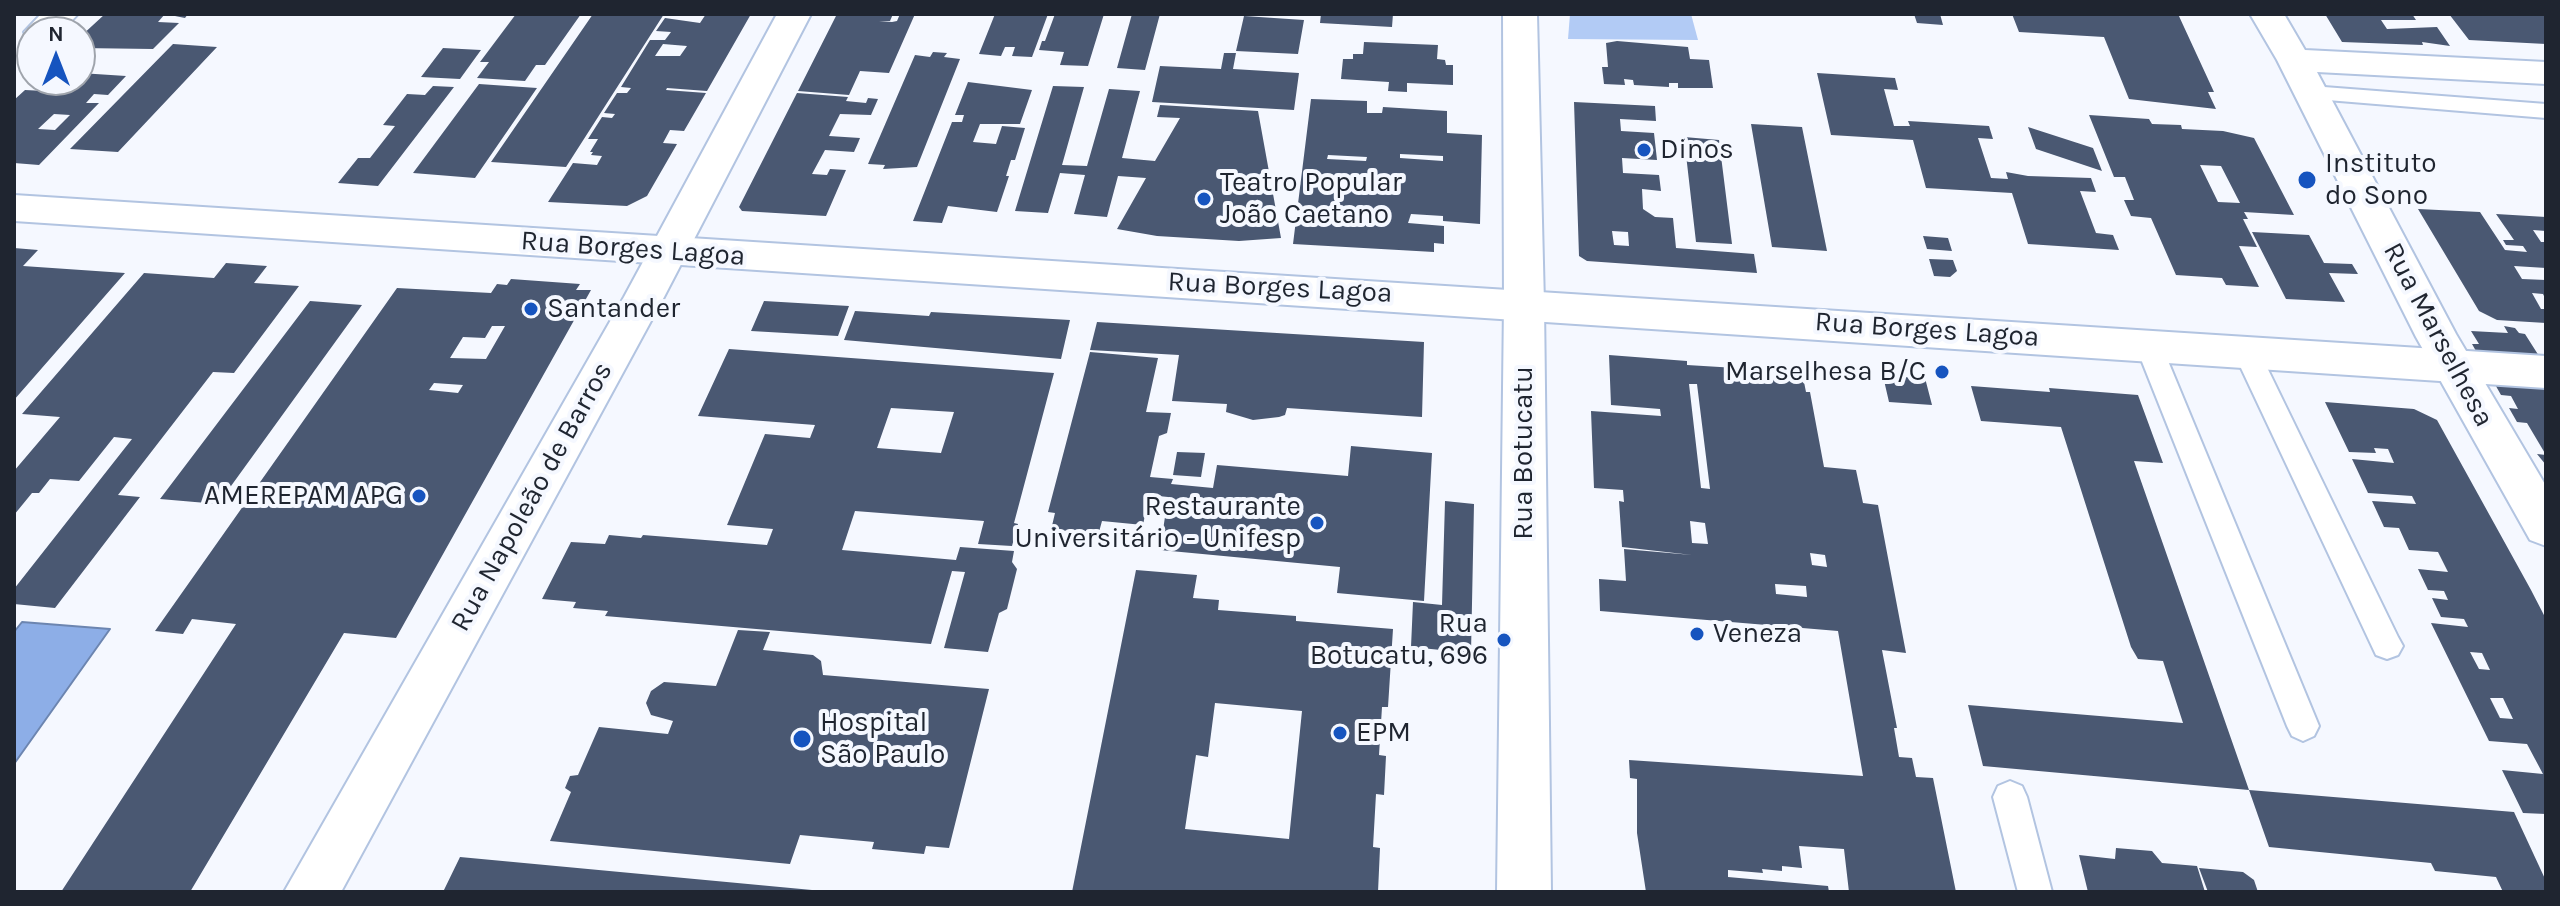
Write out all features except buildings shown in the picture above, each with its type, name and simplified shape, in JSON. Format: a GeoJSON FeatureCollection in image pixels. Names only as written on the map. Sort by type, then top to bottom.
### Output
{"type":"FeatureCollection","features":[{"type":"Feature","properties":{"kind":"street","name":"Rua Napoleão de Barros"},"geometry":{"type":"LineString","coordinates":[[311,892],[668,251],[794,14]]}},
{"type":"Feature","properties":{"kind":"street","name":"Rua Botucatu"},"geometry":{"type":"LineString","coordinates":[[1520,14],[1524,304],[1524,892]]}},
{"type":"Feature","properties":{"kind":"street","name":"Rua Marselhesa"},"geometry":{"type":"LineString","coordinates":[[2267,14],[2452,364],[2546,527]]}},
{"type":"Feature","properties":{"kind":"street"},"geometry":{"type":"LineString","coordinates":[[2303,77],[2546,73]]}},
{"type":"Feature","properties":{"kind":"street","name":"Rua Borges Lagoa"},"geometry":{"type":"LineString","coordinates":[[14,208],[2546,372]]}},
{"type":"Feature","properties":{"kind":"lane"},"geometry":{"type":"LineString","coordinates":[[2303,77],[2546,111]]}},
{"type":"Feature","properties":{"kind":"lane"},"geometry":{"type":"LineString","coordinates":[[2148,344],[2303,726]]}},
{"type":"Feature","properties":{"kind":"lane"},"geometry":{"type":"LineString","coordinates":[[2246,351],[2387,646]]}},
{"type":"Feature","properties":{"kind":"lane"},"geometry":{"type":"LineString","coordinates":[[2010,797],[2035,892]]}},
{"type":"Feature","properties":{"kind":"shaded area"},"geometry":{"type":"Polygon","coordinates":[[[1570,14],[1691,14],[1698,40],[1568,39],[1570,14]]]}},
{"type":"Feature","properties":{"kind":"shaded area"},"geometry":{"type":"Polygon","coordinates":[[[22,622],[110,629],[14,764],[14,632],[22,622]]]}},
{"type":"Feature","properties":{"kind":"place","name":"Dinos"},"geometry":{"type":"Point","coordinates":[1644,150]}},
{"type":"Feature","properties":{"kind":"place","name":"Instituto do Sono"},"geometry":{"type":"Point","coordinates":[2307,180]}},
{"type":"Feature","properties":{"kind":"place","name":"Teatro Popular João Caetano"},"geometry":{"type":"Point","coordinates":[1204,199]}},
{"type":"Feature","properties":{"kind":"place","name":"Santander"},"geometry":{"type":"Point","coordinates":[531,309]}},
{"type":"Feature","properties":{"kind":"place","name":"Marselhesa B/C"},"geometry":{"type":"Point","coordinates":[1942,372]}},
{"type":"Feature","properties":{"kind":"place","name":"AMEREPAM APG"},"geometry":{"type":"Point","coordinates":[419,496]}},
{"type":"Feature","properties":{"kind":"place","name":"Restaurante Universitário - Unifesp"},"geometry":{"type":"Point","coordinates":[1317,523]}},
{"type":"Feature","properties":{"kind":"place","name":"Veneza"},"geometry":{"type":"Point","coordinates":[1697,634]}},
{"type":"Feature","properties":{"kind":"place","name":"Rua Botucatu, 696"},"geometry":{"type":"Point","coordinates":[1504,640]}},
{"type":"Feature","properties":{"kind":"place","name":"EPM"},"geometry":{"type":"Point","coordinates":[1340,733]}},
{"type":"Feature","properties":{"kind":"place","name":"Hospital São Paulo"},"geometry":{"type":"Point","coordinates":[802,739]}}]}
